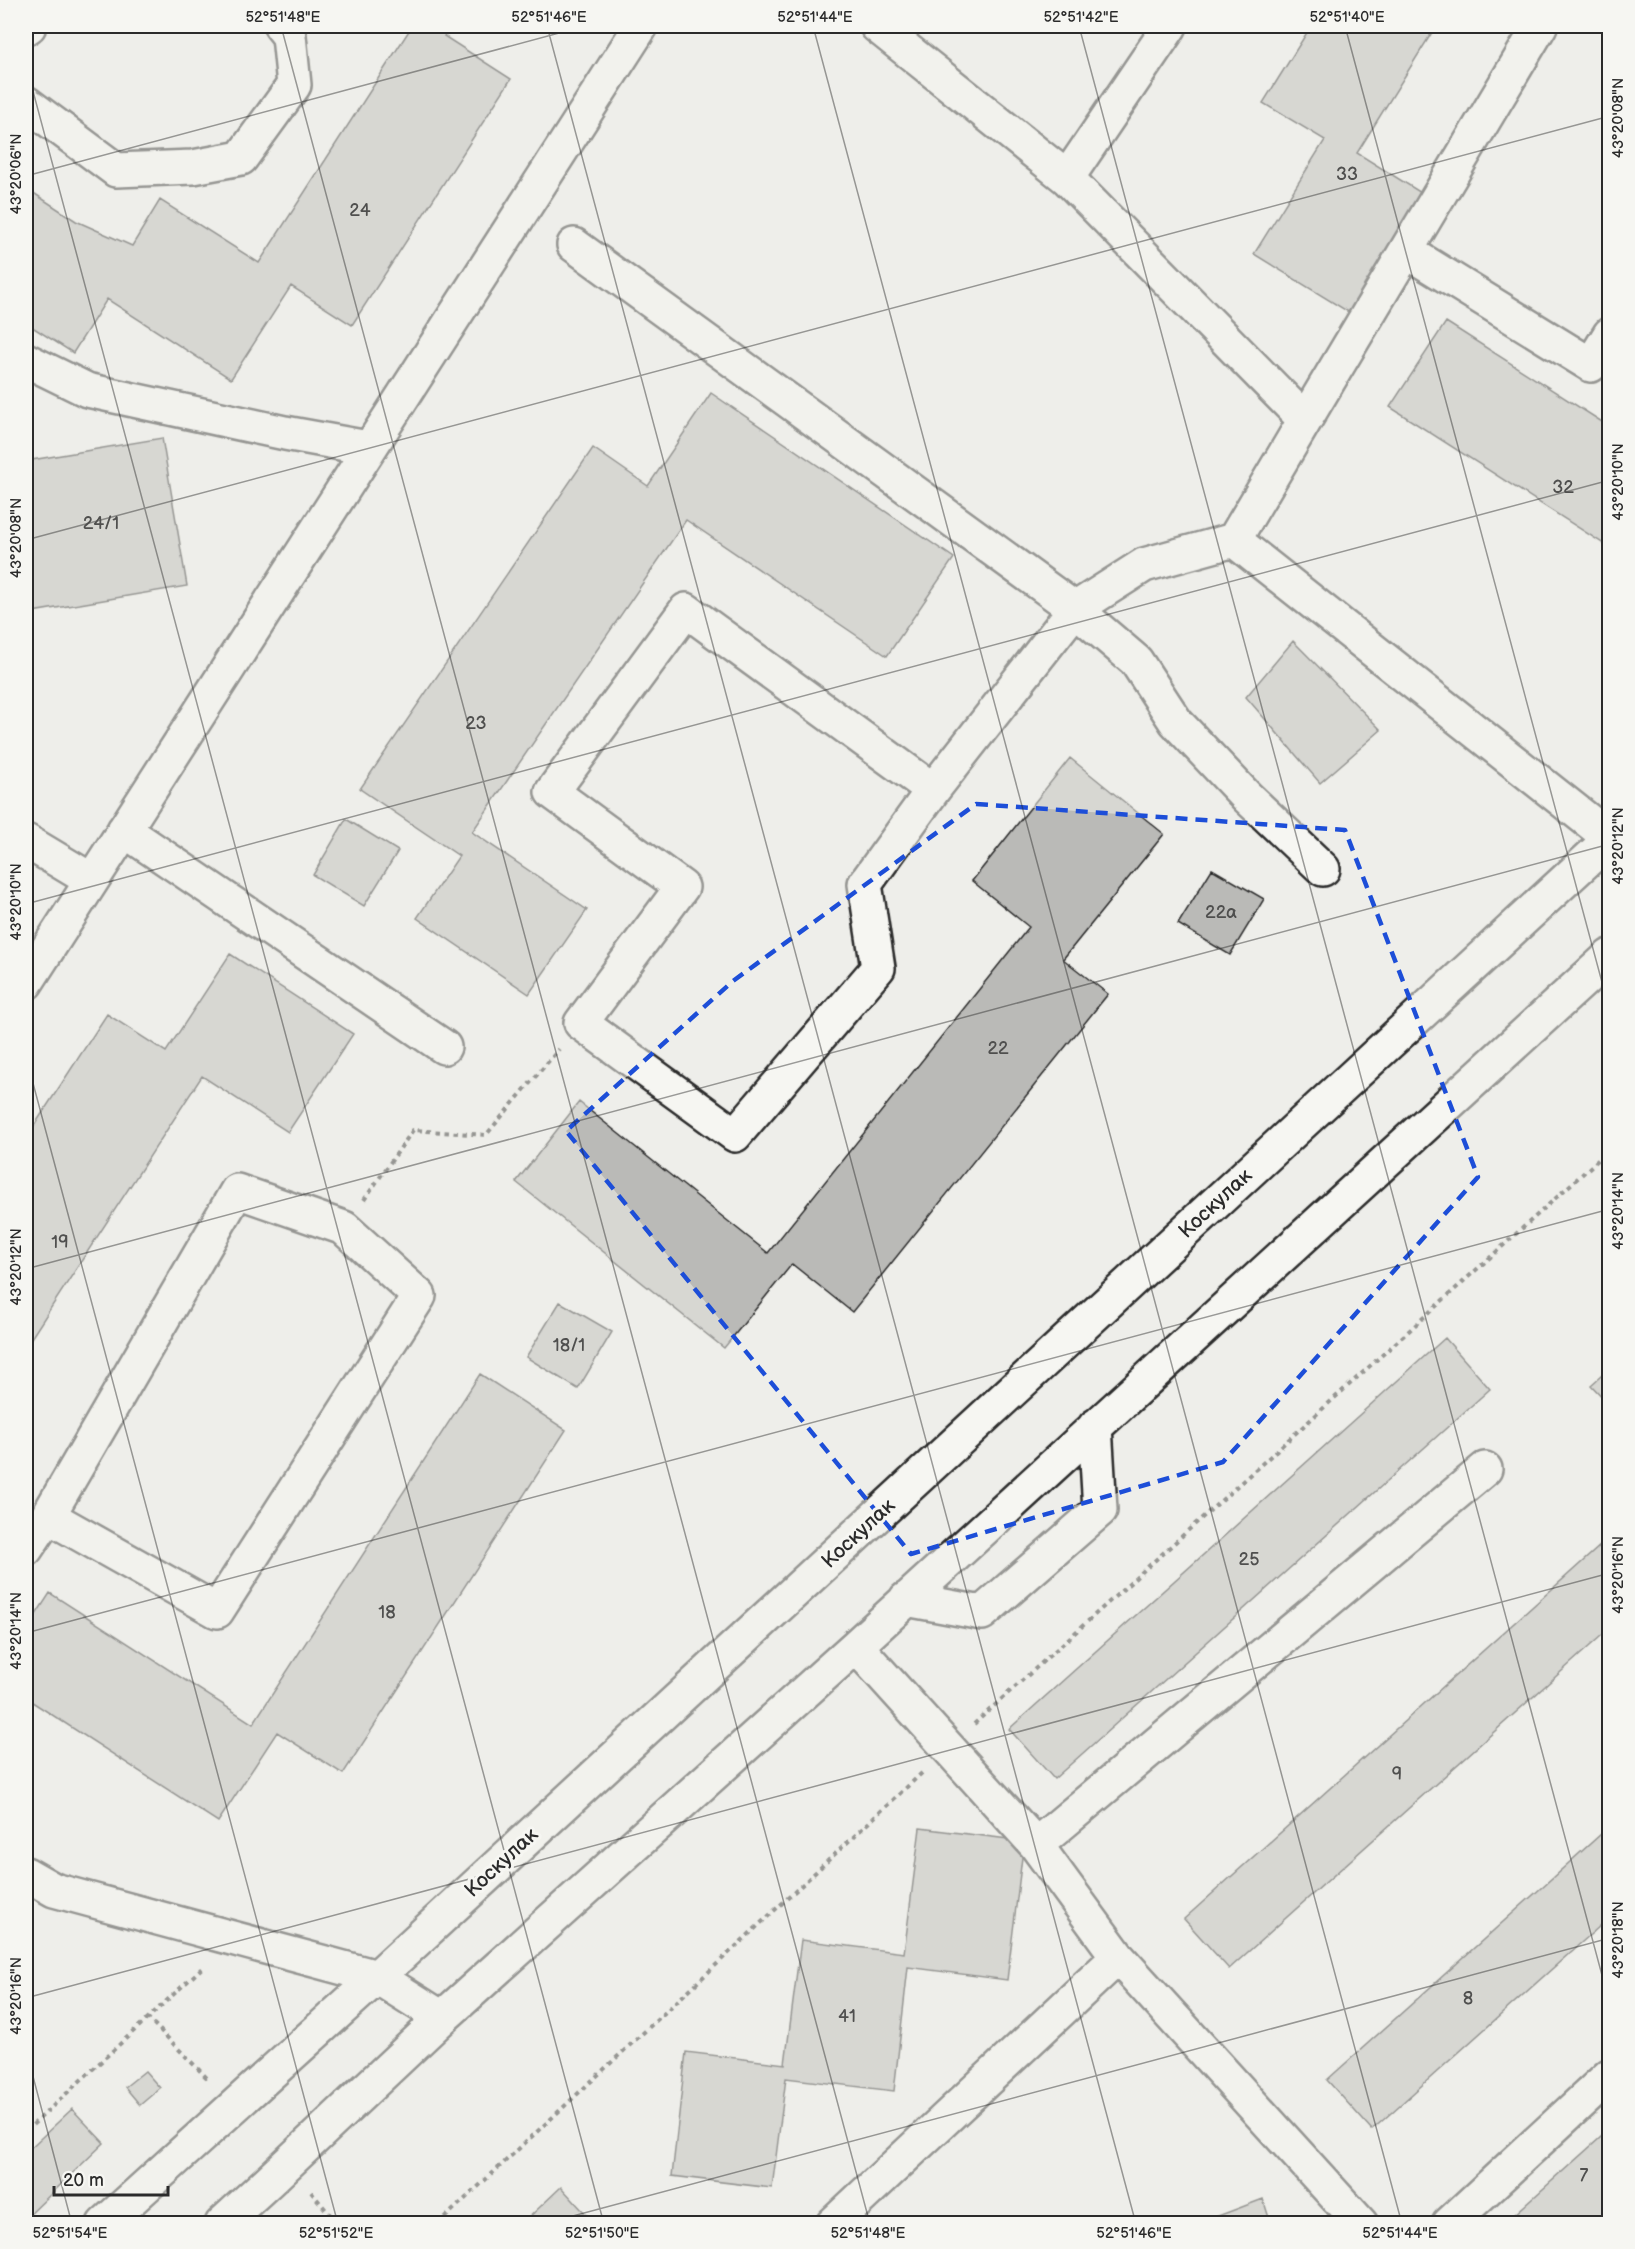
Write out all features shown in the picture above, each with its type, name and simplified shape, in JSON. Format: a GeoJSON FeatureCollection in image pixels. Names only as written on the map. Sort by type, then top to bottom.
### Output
{"type":"FeatureCollection","features":[{"type":"Feature","properties":{"kind":"street"},"geometry":{"type":"LineString","coordinates":[[26,103],[116,170],[193,167],[241,158],[294,84],[289,36],[281,26]]}},
{"type":"Feature","properties":{"kind":"street"},"geometry":{"type":"LineString","coordinates":[[26,983],[641,26]]}},
{"type":"Feature","properties":{"kind":"street"},"geometry":{"type":"LineString","coordinates":[[877,26],[1067,178],[1305,420]]}},
{"type":"Feature","properties":{"kind":"street"},"geometry":{"type":"LineString","coordinates":[[1067,178],[1170,26]]}},
{"type":"Feature","properties":{"kind":"street"},"geometry":{"type":"LineString","coordinates":[[933,790],[686,610],[552,792],[682,887],[581,1023],[735,1135],[878,968],[865,884],[933,790],[1075,609],[1144,565],[1234,540],[1540,26]]}},
{"type":"Feature","properties":{"kind":"street"},"geometry":{"type":"LineString","coordinates":[[574,245],[1075,609],[1136,661],[1176,722],[1247,798],[1323,869]]}},
{"type":"Feature","properties":{"kind":"street"},"geometry":{"type":"LineString","coordinates":[[1406,251],[1591,365],[1610,334]]}},
{"type":"Feature","properties":{"kind":"street"},"geometry":{"type":"LineString","coordinates":[[26,360],[87,390],[285,433],[369,448]]}},
{"type":"Feature","properties":{"kind":"street"},"geometry":{"type":"LineString","coordinates":[[1234,540],[1610,839]]}},
{"type":"Feature","properties":{"kind":"street"},"geometry":{"type":"LineString","coordinates":[[124,830],[444,1047]]}},
{"type":"Feature","properties":{"kind":"street","name":"Коскулак"},"geometry":{"type":"LineString","coordinates":[[104,2223],[377,1977],[1610,839]]}},
{"type":"Feature","properties":{"kind":"street"},"geometry":{"type":"LineString","coordinates":[[26,841],[91,880]]}},
{"type":"Feature","properties":{"kind":"street"},"geometry":{"type":"LineString","coordinates":[[222,2223],[442,2018],[856,1646],[1610,956]]}},
{"type":"Feature","properties":{"kind":"street"},"geometry":{"type":"LineString","coordinates":[[26,1549],[48,1516],[237,1191],[344,1228],[418,1296],[217,1611],[48,1516]]}},
{"type":"Feature","properties":{"kind":"street"},"geometry":{"type":"LineString","coordinates":[[906,1599],[981,1613],[1100,1510],[1095,1426]]}},
{"type":"Feature","properties":{"kind":"street"},"geometry":{"type":"LineString","coordinates":[[1036,1845],[1485,1468]]}},
{"type":"Feature","properties":{"kind":"street"},"geometry":{"type":"LineString","coordinates":[[856,1646],[1036,1845],[1118,1957],[1361,2223]]}},
{"type":"Feature","properties":{"kind":"street"},"geometry":{"type":"LineString","coordinates":[[26,1874],[54,1890],[377,1977],[442,2018]]}},
{"type":"Feature","properties":{"kind":"street"},"geometry":{"type":"LineString","coordinates":[[833,2223],[1118,1957]]}},
{"type":"Feature","properties":{"kind":"street"},"geometry":{"type":"LineString","coordinates":[[1449,2223],[1610,2075]]}},
{"type":"Feature","properties":{"kind":"path"},"geometry":{"type":"LineString","coordinates":[[344,1228],[413,1130],[486,1135],[581,1023]]}},
{"type":"Feature","properties":{"kind":"path"},"geometry":{"type":"LineString","coordinates":[[438,2223],[948,1748],[1610,1149]]}},
{"type":"Feature","properties":{"kind":"path"},"geometry":{"type":"LineString","coordinates":[[26,2131],[148,2018]]}},
{"type":"Feature","properties":{"kind":"highlighted area"},"geometry":{"type":"Polygon","coordinates":[[[976,804],[1345,830],[1478,1177],[1223,1462],[911,1554],[566,1131],[733,981],[976,804]]]}},
{"type":"Feature","properties":{"kind":"building"},"geometry":{"type":"Polygon","coordinates":[[[412,26],[451,26],[444,36],[511,79],[352,325],[291,286],[231,379],[107,299],[73,353],[26,323],[26,188],[76,221],[132,246],[160,200],[259,263],[412,26]]]}},
{"type":"Feature","properties":{"kind":"building"},"geometry":{"type":"Polygon","coordinates":[[[1311,26],[1436,26],[1357,153],[1423,194],[1350,313],[1254,254],[1325,140],[1263,103],[1311,26]]]}},
{"type":"Feature","properties":{"kind":"building"},"geometry":{"type":"Polygon","coordinates":[[[1446,322],[1610,427],[1610,548],[1390,407],[1446,322]]]}},
{"type":"Feature","properties":{"kind":"building"},"geometry":{"type":"Polygon","coordinates":[[[711,393],[954,558],[887,656],[686,520],[472,832],[587,910],[529,994],[417,918],[459,856],[360,789],[593,448],[648,486],[711,393]]]}},
{"type":"Feature","properties":{"kind":"building"},"geometry":{"type":"Polygon","coordinates":[[[162,438],[187,586],[26,613],[26,461],[162,438]]]}},
{"type":"Feature","properties":{"kind":"building"},"geometry":{"type":"Polygon","coordinates":[[[1293,641],[1381,730],[1320,783],[1246,697],[1293,641]]]}},
{"type":"Feature","properties":{"kind":"building"},"geometry":{"type":"Polygon","coordinates":[[[1070,758],[1164,834],[1063,959],[1108,994],[852,1312],[792,1264],[724,1348],[516,1182],[579,1102],[768,1253],[1029,927],[972,881],[1070,758]]]}},
{"type":"Feature","properties":{"kind":"building"},"geometry":{"type":"Polygon","coordinates":[[[346,819],[398,851],[364,906],[313,875],[346,819]]]}},
{"type":"Feature","properties":{"kind":"building"},"geometry":{"type":"Polygon","coordinates":[[[1212,869],[1264,899],[1230,955],[1178,924],[1212,869]]]}},
{"type":"Feature","properties":{"kind":"building"},"geometry":{"type":"Polygon","coordinates":[[[230,954],[353,1034],[288,1132],[202,1076],[26,1346],[26,1138],[107,1014],[166,1052],[230,954]]]}},
{"type":"Feature","properties":{"kind":"building"},"geometry":{"type":"Polygon","coordinates":[[[560,1302],[612,1332],[578,1389],[526,1357],[560,1302]]]}},
{"type":"Feature","properties":{"kind":"building"},"geometry":{"type":"Polygon","coordinates":[[[1445,1338],[1490,1389],[1054,1779],[1009,1729],[1445,1338]]]}},
{"type":"Feature","properties":{"kind":"building"},"geometry":{"type":"Polygon","coordinates":[[[1610,1368],[1610,1405],[1591,1385],[1610,1368]]]}},
{"type":"Feature","properties":{"kind":"building"},"geometry":{"type":"Polygon","coordinates":[[[480,1374],[566,1430],[343,1774],[277,1732],[218,1822],[26,1698],[26,1630],[50,1593],[253,1724],[480,1374]]]}},
{"type":"Feature","properties":{"kind":"building"},"geometry":{"type":"Polygon","coordinates":[[[1610,1537],[1610,1628],[1229,1969],[1184,1919],[1610,1537]]]}},
{"type":"Feature","properties":{"kind":"building"},"geometry":{"type":"Polygon","coordinates":[[[1610,1826],[1610,1917],[1372,2130],[1327,2080],[1610,1826]]]}},
{"type":"Feature","properties":{"kind":"building"},"geometry":{"type":"Polygon","coordinates":[[[920,1828],[1024,1841],[1007,1980],[908,1967],[894,2091],[786,2078],[772,2188],[672,2176],[686,2052],[785,2064],[801,1940],[904,1953],[920,1828]]]}},
{"type":"Feature","properties":{"kind":"building"},"geometry":{"type":"Polygon","coordinates":[[[145,2071],[160,2088],[140,2105],[125,2087],[145,2071]]]}},
{"type":"Feature","properties":{"kind":"building"},"geometry":{"type":"Polygon","coordinates":[[[72,2109],[104,2143],[27,2217],[26,2152],[72,2109]]]}},
{"type":"Feature","properties":{"kind":"building"},"geometry":{"type":"Polygon","coordinates":[[[1610,2129],[1610,2220],[1606,2224],[1504,2224],[1610,2129]]]}},
{"type":"Feature","properties":{"kind":"building"},"geometry":{"type":"Polygon","coordinates":[[[561,2187],[595,2224],[522,2224],[561,2187]]]}},
{"type":"Feature","properties":{"kind":"building"},"geometry":{"type":"Polygon","coordinates":[[[1263,2199],[1271,2224],[1197,2224],[1263,2199]]]}}]}
